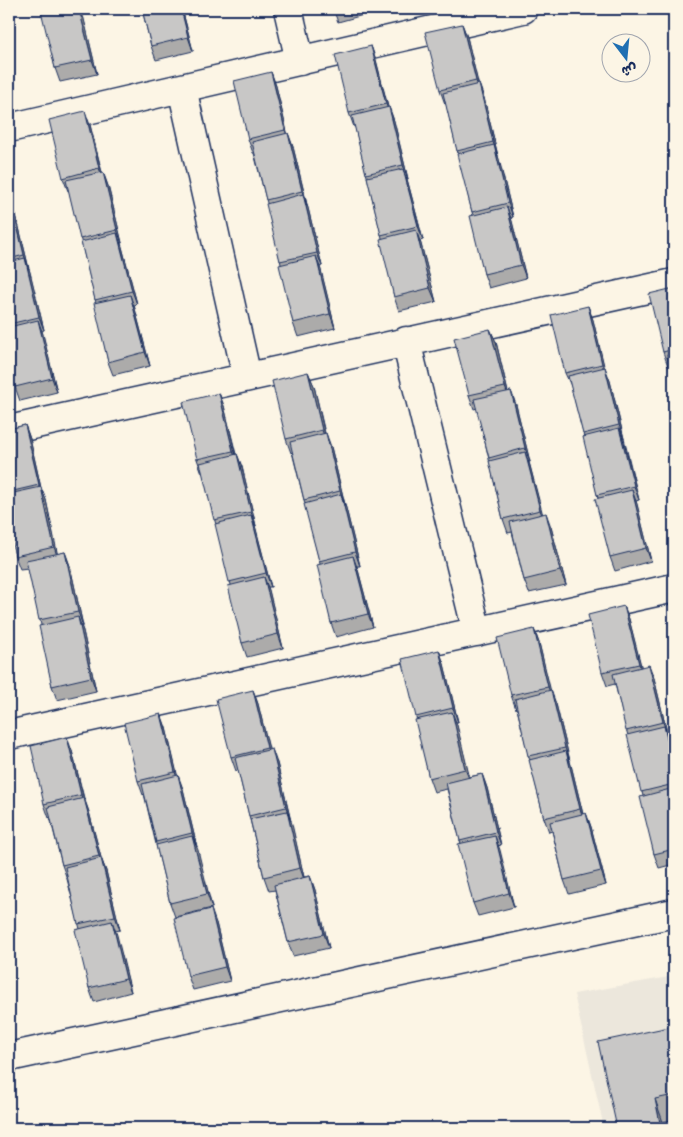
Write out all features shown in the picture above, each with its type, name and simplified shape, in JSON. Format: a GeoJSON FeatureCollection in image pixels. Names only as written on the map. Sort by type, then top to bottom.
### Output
{"type":"FeatureCollection","features":[{"type":"Feature","properties":{"kind":"street"},"geometry":{"type":"LineString","coordinates":[[288,9],[300,61]]}},
{"type":"Feature","properties":{"kind":"street"},"geometry":{"type":"LineString","coordinates":[[9,128],[523,9]]}},
{"type":"Feature","properties":{"kind":"street"},"geometry":{"type":"LineString","coordinates":[[182,88],[247,377]]}},
{"type":"Feature","properties":{"kind":"street"},"geometry":{"type":"LineString","coordinates":[[9,430],[674,282]]}},
{"type":"Feature","properties":{"kind":"street"},"geometry":{"type":"LineString","coordinates":[[406,341],[477,632]]}},
{"type":"Feature","properties":{"kind":"street"},"geometry":{"type":"LineString","coordinates":[[9,735],[674,588]]}},
{"type":"Feature","properties":{"kind":"street"},"geometry":{"type":"LineString","coordinates":[[9,1057],[674,913]]}},
{"type":"Feature","properties":{"kind":"shaded area"},"geometry":{"type":"Polygon","coordinates":[[[674,976],[674,1128],[604,1128],[574,994],[674,976]]]}},
{"type":"Feature","properties":{"kind":"building"},"geometry":{"type":"Polygon","coordinates":[[[50,9],[79,9],[92,60],[55,68],[41,11],[50,9]]]}},
{"type":"Feature","properties":{"kind":"building"},"geometry":{"type":"Polygon","coordinates":[[[142,9],[181,9],[188,37],[151,46],[142,9]]]}},
{"type":"Feature","properties":{"kind":"building"},"geometry":{"type":"Polygon","coordinates":[[[462,24],[476,81],[440,90],[425,32],[462,24]]]}},
{"type":"Feature","properties":{"kind":"building"},"geometry":{"type":"Polygon","coordinates":[[[371,46],[386,104],[349,113],[335,55],[371,46]]]}},
{"type":"Feature","properties":{"kind":"building"},"geometry":{"type":"Polygon","coordinates":[[[271,72],[285,130],[248,139],[234,81],[271,72]]]}},
{"type":"Feature","properties":{"kind":"building"},"geometry":{"type":"Polygon","coordinates":[[[479,84],[493,142],[457,151],[443,93],[479,84]]]}},
{"type":"Feature","properties":{"kind":"building"},"geometry":{"type":"Polygon","coordinates":[[[389,107],[403,165],[366,174],[352,116],[389,107]]]}},
{"type":"Feature","properties":{"kind":"building"},"geometry":{"type":"Polygon","coordinates":[[[85,111],[99,168],[63,178],[49,120],[85,111]]]}},
{"type":"Feature","properties":{"kind":"building"},"geometry":{"type":"Polygon","coordinates":[[[288,133],[302,191],[266,200],[252,142],[288,133]]]}},
{"type":"Feature","properties":{"kind":"building"},"geometry":{"type":"Polygon","coordinates":[[[494,145],[508,203],[472,212],[457,154],[494,145]]]}},
{"type":"Feature","properties":{"kind":"building"},"geometry":{"type":"Polygon","coordinates":[[[403,169],[418,226],[381,235],[367,177],[403,169]]]}},
{"type":"Feature","properties":{"kind":"building"},"geometry":{"type":"Polygon","coordinates":[[[103,172],[117,230],[80,239],[66,180],[103,172]]]}},
{"type":"Feature","properties":{"kind":"building"},"geometry":{"type":"Polygon","coordinates":[[[303,194],[317,253],[280,261],[266,204],[303,194]]]}},
{"type":"Feature","properties":{"kind":"building"},"geometry":{"type":"Polygon","coordinates":[[[9,198],[24,255],[9,259],[9,198]]]}},
{"type":"Feature","properties":{"kind":"building"},"geometry":{"type":"Polygon","coordinates":[[[507,207],[521,265],[484,274],[470,216],[507,207]]]}},
{"type":"Feature","properties":{"kind":"building"},"geometry":{"type":"Polygon","coordinates":[[[416,230],[430,288],[394,297],[380,239],[416,230]]]}},
{"type":"Feature","properties":{"kind":"building"},"geometry":{"type":"Polygon","coordinates":[[[117,233],[132,291],[95,300],[81,242],[117,233]]]}},
{"type":"Feature","properties":{"kind":"building"},"geometry":{"type":"Polygon","coordinates":[[[316,256],[330,314],[293,323],[279,265],[316,256]]]}},
{"type":"Feature","properties":{"kind":"building"},"geometry":{"type":"Polygon","coordinates":[[[25,258],[39,317],[9,324],[9,262],[25,258]]]}},
{"type":"Feature","properties":{"kind":"building"},"geometry":{"type":"Polygon","coordinates":[[[674,288],[674,349],[663,352],[649,294],[674,288]]]}},
{"type":"Feature","properties":{"kind":"building"},"geometry":{"type":"Polygon","coordinates":[[[130,295],[145,352],[108,362],[94,303],[130,295]]]}},
{"type":"Feature","properties":{"kind":"building"},"geometry":{"type":"Polygon","coordinates":[[[588,306],[602,364],[565,373],[551,315],[588,306]]]}},
{"type":"Feature","properties":{"kind":"building"},"geometry":{"type":"Polygon","coordinates":[[[38,320],[52,378],[15,387],[9,360],[9,327],[38,320]]]}},
{"type":"Feature","properties":{"kind":"building"},"geometry":{"type":"Polygon","coordinates":[[[490,329],[505,387],[469,395],[454,338],[490,329]]]}},
{"type":"Feature","properties":{"kind":"building"},"geometry":{"type":"Polygon","coordinates":[[[674,353],[674,386],[667,355],[674,353]]]}},
{"type":"Feature","properties":{"kind":"building"},"geometry":{"type":"Polygon","coordinates":[[[605,367],[619,425],[583,434],[568,376],[605,367]]]}},
{"type":"Feature","properties":{"kind":"building"},"geometry":{"type":"Polygon","coordinates":[[[308,372],[322,430],[286,439],[272,381],[308,372]]]}},
{"type":"Feature","properties":{"kind":"building"},"geometry":{"type":"Polygon","coordinates":[[[511,391],[525,448],[489,458],[474,399],[511,391]]]}},
{"type":"Feature","properties":{"kind":"building"},"geometry":{"type":"Polygon","coordinates":[[[219,393],[233,451],[197,459],[183,402],[219,393]]]}},
{"type":"Feature","properties":{"kind":"building"},"geometry":{"type":"Polygon","coordinates":[[[25,425],[39,485],[9,492],[9,429],[25,425]]]}},
{"type":"Feature","properties":{"kind":"building"},"geometry":{"type":"Polygon","coordinates":[[[619,428],[634,486],[597,495],[583,437],[619,428]]]}},
{"type":"Feature","properties":{"kind":"building"},"geometry":{"type":"Polygon","coordinates":[[[326,433],[340,491],[304,500],[290,442],[326,433]]]}},
{"type":"Feature","properties":{"kind":"building"},"geometry":{"type":"Polygon","coordinates":[[[525,452],[540,510],[503,519],[489,461],[525,452]]]}},
{"type":"Feature","properties":{"kind":"building"},"geometry":{"type":"Polygon","coordinates":[[[237,454],[251,512],[214,520],[200,463],[237,454]]]}},
{"type":"Feature","properties":{"kind":"building"},"geometry":{"type":"Polygon","coordinates":[[[41,487],[54,547],[15,556],[9,528],[9,494],[41,487]]]}},
{"type":"Feature","properties":{"kind":"building"},"geometry":{"type":"Polygon","coordinates":[[[632,490],[646,548],[610,557],[595,499],[632,490]]]}},
{"type":"Feature","properties":{"kind":"building"},"geometry":{"type":"Polygon","coordinates":[[[341,494],[355,552],[319,561],[304,504],[341,494]]]}},
{"type":"Feature","properties":{"kind":"building"},"geometry":{"type":"Polygon","coordinates":[[[546,513],[560,571],[524,580],[510,522],[546,513]]]}},
{"type":"Feature","properties":{"kind":"building"},"geometry":{"type":"Polygon","coordinates":[[[251,515],[266,573],[229,582],[215,524],[251,515]]]}},
{"type":"Feature","properties":{"kind":"building"},"geometry":{"type":"Polygon","coordinates":[[[65,552],[78,612],[39,620],[26,560],[65,552]]]}},
{"type":"Feature","properties":{"kind":"building"},"geometry":{"type":"Polygon","coordinates":[[[353,556],[368,614],[331,623],[317,565],[353,556]]]}},
{"type":"Feature","properties":{"kind":"building"},"geometry":{"type":"Polygon","coordinates":[[[264,577],[278,634],[242,643],[228,586],[264,577]]]}},
{"type":"Feature","properties":{"kind":"building"},"geometry":{"type":"Polygon","coordinates":[[[624,606],[639,664],[602,672],[588,615],[624,606]]]}},
{"type":"Feature","properties":{"kind":"building"},"geometry":{"type":"Polygon","coordinates":[[[78,617],[91,677],[52,686],[39,626],[78,617]]]}},
{"type":"Feature","properties":{"kind":"building"},"geometry":{"type":"Polygon","coordinates":[[[534,629],[548,687],[511,695],[497,638],[534,629]]]}},
{"type":"Feature","properties":{"kind":"building"},"geometry":{"type":"Polygon","coordinates":[[[439,650],[453,708],[416,717],[402,659],[439,650]]]}},
{"type":"Feature","properties":{"kind":"building"},"geometry":{"type":"Polygon","coordinates":[[[649,665],[663,722],[626,731],[613,674],[649,665]]]}},
{"type":"Feature","properties":{"kind":"building"},"geometry":{"type":"Polygon","coordinates":[[[253,690],[267,748],[231,757],[216,699],[253,690]]]}},
{"type":"Feature","properties":{"kind":"building"},"geometry":{"type":"Polygon","coordinates":[[[551,690],[565,748],[528,756],[515,699],[551,690]]]}},
{"type":"Feature","properties":{"kind":"building"},"geometry":{"type":"Polygon","coordinates":[[[452,712],[465,769],[429,778],[415,720],[452,712]]]}},
{"type":"Feature","properties":{"kind":"building"},"geometry":{"type":"Polygon","coordinates":[[[161,714],[175,772],[138,781],[124,723],[161,714]]]}},
{"type":"Feature","properties":{"kind":"building"},"geometry":{"type":"Polygon","coordinates":[[[664,726],[674,769],[674,784],[641,792],[627,735],[664,726]]]}},
{"type":"Feature","properties":{"kind":"building"},"geometry":{"type":"Polygon","coordinates":[[[67,737],[81,795],[44,804],[31,746],[67,737]]]}},
{"type":"Feature","properties":{"kind":"building"},"geometry":{"type":"Polygon","coordinates":[[[272,749],[286,807],[249,816],[235,758],[272,749]]]}},
{"type":"Feature","properties":{"kind":"building"},"geometry":{"type":"Polygon","coordinates":[[[566,751],[580,809],[544,818],[529,760],[566,751]]]}},
{"type":"Feature","properties":{"kind":"building"},"geometry":{"type":"Polygon","coordinates":[[[482,774],[496,832],[460,841],[446,783],[482,774]]]}},
{"type":"Feature","properties":{"kind":"building"},"geometry":{"type":"Polygon","coordinates":[[[178,775],[192,833],[156,842],[142,784],[178,775]]]}},
{"type":"Feature","properties":{"kind":"building"},"geometry":{"type":"Polygon","coordinates":[[[674,788],[674,849],[654,854],[640,797],[674,788]]]}},
{"type":"Feature","properties":{"kind":"building"},"geometry":{"type":"Polygon","coordinates":[[[84,798],[99,856],[62,865],[48,807],[84,798]]]}},
{"type":"Feature","properties":{"kind":"building"},"geometry":{"type":"Polygon","coordinates":[[[287,811],[300,868],[264,877],[250,819],[287,811]]]}},
{"type":"Feature","properties":{"kind":"building"},"geometry":{"type":"Polygon","coordinates":[[[586,813],[601,871],[564,880],[550,822],[586,813]]]}},
{"type":"Feature","properties":{"kind":"building"},"geometry":{"type":"Polygon","coordinates":[[[192,836],[207,894],[170,903],[156,845],[192,836]]]}},
{"type":"Feature","properties":{"kind":"building"},"geometry":{"type":"Polygon","coordinates":[[[495,836],[509,893],[473,903],[458,844],[495,836]]]}},
{"type":"Feature","properties":{"kind":"building"},"geometry":{"type":"Polygon","coordinates":[[[101,858],[115,916],[78,924],[65,867],[101,858]]]}},
{"type":"Feature","properties":{"kind":"building"},"geometry":{"type":"Polygon","coordinates":[[[310,876],[324,934],[288,942],[274,885],[310,876]]]}},
{"type":"Feature","properties":{"kind":"building"},"geometry":{"type":"Polygon","coordinates":[[[211,909],[225,967],[188,976],[174,918],[211,909]]]}},
{"type":"Feature","properties":{"kind":"building"},"geometry":{"type":"Polygon","coordinates":[[[112,921],[126,979],[89,988],[75,930],[112,921]]]}},
{"type":"Feature","properties":{"kind":"building"},"geometry":{"type":"Polygon","coordinates":[[[674,1026],[674,1095],[655,1099],[661,1128],[617,1128],[598,1042],[674,1026]]]}}]}
